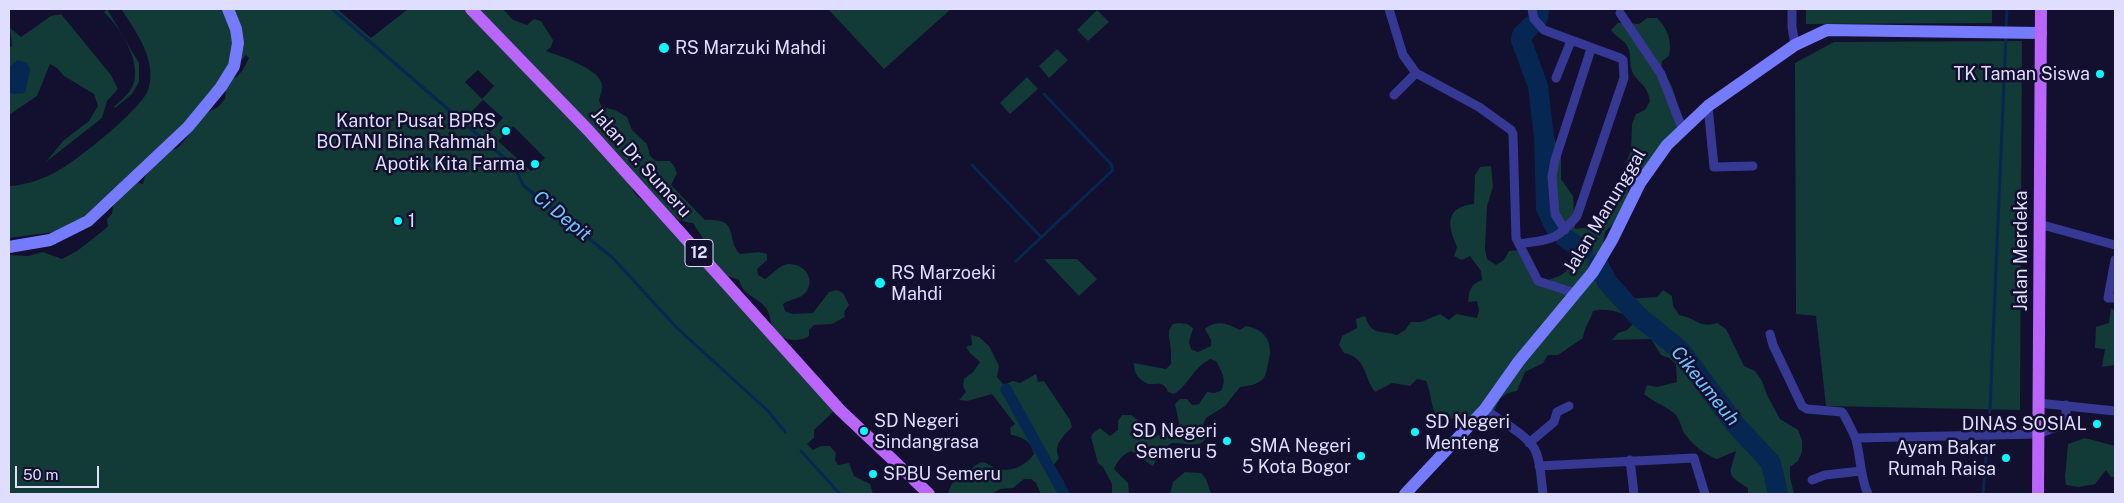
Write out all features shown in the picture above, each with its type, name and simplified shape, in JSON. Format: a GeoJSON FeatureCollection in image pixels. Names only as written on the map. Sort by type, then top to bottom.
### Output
{"type":"FeatureCollection","features":[{"type":"Feature","properties":{"kind":"main road","name":"Jalan Dr. Sumeru"},"geometry":{"type":"LineString","coordinates":[[471,9],[588,130],[840,410],[929,494]]}},
{"type":"Feature","properties":{"kind":"main road","name":"Jalan Merdeka"},"geometry":{"type":"LineString","coordinates":[[2038,494],[2041,9]]}},
{"type":"Feature","properties":{"kind":"street"},"geometry":{"type":"LineString","coordinates":[[9,247],[31,245],[50,240],[88,221],[188,127],[221,87],[234,66],[238,43],[236,29],[228,9]]}},
{"type":"Feature","properties":{"kind":"street"},"geometry":{"type":"LineString","coordinates":[[1389,9],[1403,55],[1416,73],[1479,107],[1509,127],[1513,134],[1516,238],[1538,282],[1575,293]]}},
{"type":"Feature","properties":{"kind":"street"},"geometry":{"type":"LineString","coordinates":[[1519,244],[1552,239],[1565,230],[1577,216],[1624,78],[1623,60],[1544,30],[1534,19],[1532,9]]}},
{"type":"Feature","properties":{"kind":"street"},"geometry":{"type":"LineString","coordinates":[[1792,9],[1795,45]]}},
{"type":"Feature","properties":{"kind":"street"},"geometry":{"type":"LineString","coordinates":[[1620,13],[1661,74],[1682,128]]}},
{"type":"Feature","properties":{"kind":"street","name":"Jalan Manunggal"},"geometry":{"type":"LineString","coordinates":[[1405,494],[1485,409],[1519,361],[1593,272],[1612,240],[1640,183],[1667,144],[1682,128],[1708,106],[1795,45],[1827,30],[2041,33]]}},
{"type":"Feature","properties":{"kind":"street"},"geometry":{"type":"LineString","coordinates":[[1556,78],[1571,41]]}},
{"type":"Feature","properties":{"kind":"street"},"geometry":{"type":"LineString","coordinates":[[1565,230],[1555,214],[1552,176],[1555,160],[1591,49]]}},
{"type":"Feature","properties":{"kind":"street"},"geometry":{"type":"LineString","coordinates":[[1394,95],[1416,73]]}},
{"type":"Feature","properties":{"kind":"street"},"geometry":{"type":"LineString","coordinates":[[1708,106],[1714,167],[1753,166]]}},
{"type":"Feature","properties":{"kind":"street"},"geometry":{"type":"LineString","coordinates":[[2039,224],[2115,245]]}},
{"type":"Feature","properties":{"kind":"street"},"geometry":{"type":"LineString","coordinates":[[2115,260],[2108,298],[2115,298]]}},
{"type":"Feature","properties":{"kind":"street"},"geometry":{"type":"LineString","coordinates":[[1770,334],[1773,345],[1802,406],[1807,409],[1842,412],[1856,438],[1861,471],[1868,494]]}},
{"type":"Feature","properties":{"kind":"street"},"geometry":{"type":"LineString","coordinates":[[2038,403],[2115,411]]}},
{"type":"Feature","properties":{"kind":"street"},"geometry":{"type":"LineString","coordinates":[[1529,443],[1554,422],[1557,412],[1569,406]]}},
{"type":"Feature","properties":{"kind":"street"},"geometry":{"type":"LineString","coordinates":[[1856,438],[2038,434],[2064,424],[2066,406]]}},
{"type":"Feature","properties":{"kind":"street"},"geometry":{"type":"LineString","coordinates":[[1485,409],[1534,449],[1539,466],[1543,494]]}},
{"type":"Feature","properties":{"kind":"street"},"geometry":{"type":"LineString","coordinates":[[1539,466],[1694,458],[1705,494]]}},
{"type":"Feature","properties":{"kind":"street"},"geometry":{"type":"LineString","coordinates":[[1630,460],[1634,494]]}},
{"type":"Feature","properties":{"kind":"street"},"geometry":{"type":"LineString","coordinates":[[1812,480],[1825,475],[1861,471]]}},
{"type":"Feature","properties":{"kind":"green space"},"geometry":{"type":"Polygon","coordinates":[[[107,9],[139,63],[139,82],[132,94],[115,108],[131,90],[135,73],[134,63],[127,44],[116,26],[104,12],[107,9]]]}},
{"type":"Feature","properties":{"kind":"green space"},"geometry":{"type":"Polygon","coordinates":[[[121,9],[337,9],[371,38],[408,9],[503,9],[513,20],[527,25],[534,19],[541,21],[553,40],[551,47],[546,51],[585,67],[598,77],[602,84],[599,101],[602,107],[615,110],[627,117],[632,130],[647,144],[650,156],[656,161],[670,161],[677,173],[671,185],[705,220],[724,222],[728,226],[733,242],[740,254],[759,252],[767,254],[767,260],[757,269],[758,275],[765,279],[778,268],[788,264],[799,266],[807,273],[810,282],[809,287],[801,296],[783,304],[785,311],[792,314],[813,313],[829,292],[837,290],[843,293],[849,305],[844,312],[845,317],[832,324],[814,325],[809,330],[809,336],[799,340],[788,339],[779,335],[772,326],[765,307],[743,289],[739,280],[724,274],[716,267],[705,241],[693,223],[684,222],[668,214],[630,183],[635,194],[666,220],[835,404],[833,412],[814,430],[814,438],[807,444],[813,450],[821,446],[830,446],[836,453],[835,460],[838,465],[849,463],[854,476],[870,484],[873,494],[9,494],[9,255],[28,256],[43,252],[62,259],[77,251],[104,230],[108,226],[107,219],[112,214],[113,206],[134,182],[143,184],[145,176],[167,151],[178,148],[203,115],[218,107],[225,99],[227,80],[230,77],[235,78],[242,71],[249,58],[246,55],[203,106],[69,230],[9,238],[9,186],[35,181],[60,170],[119,124],[133,111],[148,90],[150,69],[148,58],[139,37],[121,9]],[[478,70],[465,82],[482,99],[494,86],[478,70]],[[483,100],[470,113],[490,132],[503,118],[483,100]],[[513,126],[498,141],[531,171],[545,158],[513,126]]]}},
{"type":"Feature","properties":{"kind":"green space"},"geometry":{"type":"Polygon","coordinates":[[[828,9],[951,9],[884,69],[828,9]]]}},
{"type":"Feature","properties":{"kind":"green space"},"geometry":{"type":"Polygon","coordinates":[[[1806,9],[1992,9],[1992,23],[1806,24],[1806,9]]]}},
{"type":"Feature","properties":{"kind":"green space"},"geometry":{"type":"Polygon","coordinates":[[[1097,10],[1109,22],[1088,41],[1077,30],[1097,10]]]}},
{"type":"Feature","properties":{"kind":"green space"},"geometry":{"type":"Polygon","coordinates":[[[61,14],[111,75],[118,89],[107,101],[102,118],[46,162],[63,141],[89,121],[98,106],[94,94],[64,76],[57,68],[50,64],[37,96],[9,115],[9,48],[12,46],[10,28],[21,37],[51,16],[61,14]]]}},
{"type":"Feature","properties":{"kind":"green space"},"geometry":{"type":"Polygon","coordinates":[[[1647,18],[1657,18],[1664,26],[1668,36],[1669,56],[1662,61],[1661,72],[1673,89],[1681,124],[1628,189],[1628,200],[1613,224],[1605,232],[1602,252],[1604,262],[1612,269],[1619,291],[1626,299],[1657,297],[1663,290],[1672,296],[1673,306],[1679,315],[1706,325],[1717,323],[1726,329],[1744,366],[1755,371],[1762,381],[1780,419],[1798,430],[1802,440],[1802,452],[1798,461],[1790,467],[1794,494],[1748,494],[1748,488],[1735,479],[1731,473],[1736,451],[1717,459],[1708,455],[1687,437],[1676,415],[1644,394],[1647,385],[1657,387],[1677,382],[1676,364],[1669,358],[1661,355],[1651,339],[1612,340],[1618,333],[1627,330],[1634,323],[1631,319],[1616,311],[1593,311],[1583,338],[1558,355],[1548,355],[1543,363],[1525,372],[1517,391],[1504,395],[1486,422],[1464,418],[1445,419],[1436,416],[1426,381],[1417,379],[1410,386],[1392,383],[1375,392],[1361,363],[1351,355],[1344,353],[1339,345],[1342,336],[1357,328],[1356,319],[1365,316],[1370,327],[1377,331],[1397,335],[1405,330],[1411,322],[1421,322],[1440,314],[1449,320],[1456,314],[1477,318],[1479,310],[1477,301],[1468,302],[1471,288],[1475,283],[1482,280],[1481,271],[1470,256],[1462,260],[1454,256],[1457,247],[1450,225],[1453,213],[1465,206],[1474,204],[1475,175],[1480,167],[1491,166],[1493,187],[1487,206],[1485,249],[1487,259],[1496,265],[1504,260],[1509,251],[1519,250],[1543,282],[1559,276],[1567,270],[1572,258],[1569,244],[1559,226],[1549,226],[1544,219],[1544,209],[1537,193],[1547,144],[1554,138],[1561,157],[1561,179],[1573,196],[1575,229],[1596,226],[1600,218],[1614,204],[1615,195],[1623,178],[1631,151],[1632,124],[1636,114],[1645,110],[1650,101],[1644,86],[1632,71],[1628,47],[1611,30],[1618,23],[1639,24],[1647,18]]]}},
{"type":"Feature","properties":{"kind":"green space"},"geometry":{"type":"Polygon","coordinates":[[[2022,41],[2020,410],[1826,406],[1816,316],[1796,314],[1795,63],[1834,42],[2022,41]]]}},
{"type":"Feature","properties":{"kind":"green space"},"geometry":{"type":"Polygon","coordinates":[[[1057,49],[1068,60],[1049,78],[1039,66],[1057,49]]]}},
{"type":"Feature","properties":{"kind":"green space"},"geometry":{"type":"Polygon","coordinates":[[[1027,77],[1038,89],[1010,114],[1000,103],[1027,77]]]}},
{"type":"Feature","properties":{"kind":"green space"},"geometry":{"type":"Polygon","coordinates":[[[1044,259],[1077,259],[1097,279],[1079,296],[1044,259]]]}},
{"type":"Feature","properties":{"kind":"green space"},"geometry":{"type":"Polygon","coordinates":[[[2111,308],[2115,311],[2115,365],[2102,367],[2105,349],[2095,348],[2096,327],[2109,323],[2111,308]]]}},
{"type":"Feature","properties":{"kind":"green space"},"geometry":{"type":"Polygon","coordinates":[[[1173,324],[1187,324],[1193,328],[1189,342],[1191,349],[1198,352],[1211,346],[1211,340],[1205,329],[1214,324],[1227,324],[1240,330],[1246,326],[1259,331],[1267,339],[1270,350],[1265,376],[1255,384],[1240,387],[1225,406],[1206,418],[1203,425],[1205,439],[1202,443],[1170,444],[1161,452],[1153,466],[1131,451],[1125,454],[1114,469],[1128,483],[1129,494],[1112,494],[1112,484],[1103,467],[1098,463],[1091,437],[1093,433],[1100,428],[1110,436],[1118,430],[1118,421],[1122,415],[1131,415],[1158,435],[1170,434],[1178,429],[1179,423],[1175,404],[1180,399],[1187,399],[1192,405],[1199,404],[1207,392],[1221,391],[1223,387],[1224,379],[1222,372],[1216,361],[1210,359],[1174,394],[1168,392],[1162,384],[1148,384],[1137,376],[1134,363],[1166,369],[1171,364],[1169,330],[1173,324]]]}},
{"type":"Feature","properties":{"kind":"green space"},"geometry":{"type":"Polygon","coordinates":[[[971,335],[979,337],[989,346],[999,366],[997,377],[1004,385],[1013,381],[1020,383],[1036,374],[1038,382],[1044,381],[1070,420],[1072,427],[1058,445],[1057,453],[1059,458],[1053,466],[1063,480],[1069,494],[1041,494],[1036,483],[1031,479],[1024,479],[1013,488],[1000,489],[992,494],[948,494],[955,480],[969,475],[975,465],[982,462],[997,469],[1008,470],[1023,465],[1034,454],[1026,440],[1011,435],[1010,428],[1015,424],[992,394],[967,401],[959,400],[966,392],[963,386],[964,379],[973,372],[980,362],[966,347],[972,345],[971,335]]]}},
{"type":"Feature","properties":{"kind":"green space"},"geometry":{"type":"Polygon","coordinates":[[[2085,438],[2115,446],[2115,477],[2111,477],[2106,470],[2095,484],[2079,487],[2066,485],[2068,444],[2085,438]]]}},
{"type":"Feature","properties":{"kind":"green space"},"geometry":{"type":"Polygon","coordinates":[[[1185,472],[1201,473],[1206,479],[1211,494],[1170,494],[1173,482],[1185,472]]]}},
{"type":"Feature","properties":{"kind":"water"},"geometry":{"type":"Polygon","coordinates":[[[18,60],[27,63],[30,69],[25,93],[14,94],[9,92],[9,67],[18,60]]]}},
{"type":"Feature","properties":{"kind":"waterway","name":"Ci Depit"},"geometry":{"type":"LineString","coordinates":[[332,9],[515,167],[523,185],[613,258],[676,327],[768,411],[785,432]]}},
{"type":"Feature","properties":{"kind":"waterway","name":"Cikeumeuh"},"geometry":{"type":"LineString","coordinates":[[1538,18],[1539,9]]}},
{"type":"Feature","properties":{"kind":"waterway"},"geometry":{"type":"LineString","coordinates":[[2006,29],[2007,9]]}},
{"type":"Feature","properties":{"kind":"waterway","name":"Cikeumeuh"},"geometry":{"type":"LineString","coordinates":[[1531,26],[1522,35],[1521,40],[1538,86],[1544,138],[1546,208],[1556,229]]}},
{"type":"Feature","properties":{"kind":"waterway"},"geometry":{"type":"LineString","coordinates":[[1983,494],[1990,409],[2006,36]]}},
{"type":"Feature","properties":{"kind":"waterway"},"geometry":{"type":"LineString","coordinates":[[1016,261],[1113,170],[1111,164],[1044,94]]}},
{"type":"Feature","properties":{"kind":"waterway"},"geometry":{"type":"LineString","coordinates":[[972,165],[1041,237]]}},
{"type":"Feature","properties":{"kind":"waterway","name":"Cikeumeuh"},"geometry":{"type":"LineString","coordinates":[[1565,238],[1583,250]]}},
{"type":"Feature","properties":{"kind":"waterway","name":"Cikeumeuh"},"geometry":{"type":"LineString","coordinates":[[1598,264],[1607,282],[1637,315],[1680,350],[1735,424],[1771,463],[1778,494]]}},
{"type":"Feature","properties":{"kind":"waterway"},"geometry":{"type":"LineString","coordinates":[[1006,389],[1064,494]]}},
{"type":"Feature","properties":{"kind":"waterway","name":"Ci Depit"},"geometry":{"type":"LineString","coordinates":[[801,451],[840,494]]}},
{"type":"Feature","properties":{"kind":"place","name":"RS Marzuki Mahdi"},"geometry":{"type":"Point","coordinates":[664,48]}},
{"type":"Feature","properties":{"kind":"place","name":"TK Taman Siswa"},"geometry":{"type":"Point","coordinates":[2100,74]}},
{"type":"Feature","properties":{"kind":"place","name":"Kantor Pusat BPRS BOTANI Bina Rahmah"},"geometry":{"type":"Point","coordinates":[506,131]}},
{"type":"Feature","properties":{"kind":"place","name":"Apotik Kita Farma"},"geometry":{"type":"Point","coordinates":[535,164]}},
{"type":"Feature","properties":{"kind":"place","name":"1"},"geometry":{"type":"Point","coordinates":[398,221]}},
{"type":"Feature","properties":{"kind":"place","name":"RS Marzoeki Mahdi"},"geometry":{"type":"Point","coordinates":[880,283]}},
{"type":"Feature","properties":{"kind":"place","name":"DINAS SOSIAL"},"geometry":{"type":"Point","coordinates":[2097,424]}},
{"type":"Feature","properties":{"kind":"place","name":"SD Negeri Sindangrasa"},"geometry":{"type":"Point","coordinates":[864,431]}},
{"type":"Feature","properties":{"kind":"place","name":"SD Negeri Menteng"},"geometry":{"type":"Point","coordinates":[1415,432]}},
{"type":"Feature","properties":{"kind":"place","name":"SD Negeri Semeru 5"},"geometry":{"type":"Point","coordinates":[1227,441]}},
{"type":"Feature","properties":{"kind":"place","name":"SMA Negeri 5 Kota Bogor"},"geometry":{"type":"Point","coordinates":[1361,456]}},
{"type":"Feature","properties":{"kind":"place","name":"Ayam Bakar Rumah Raisa"},"geometry":{"type":"Point","coordinates":[2006,458]}},
{"type":"Feature","properties":{"kind":"place","name":"SPBU Semeru"},"geometry":{"type":"Point","coordinates":[873,474]}}]}
